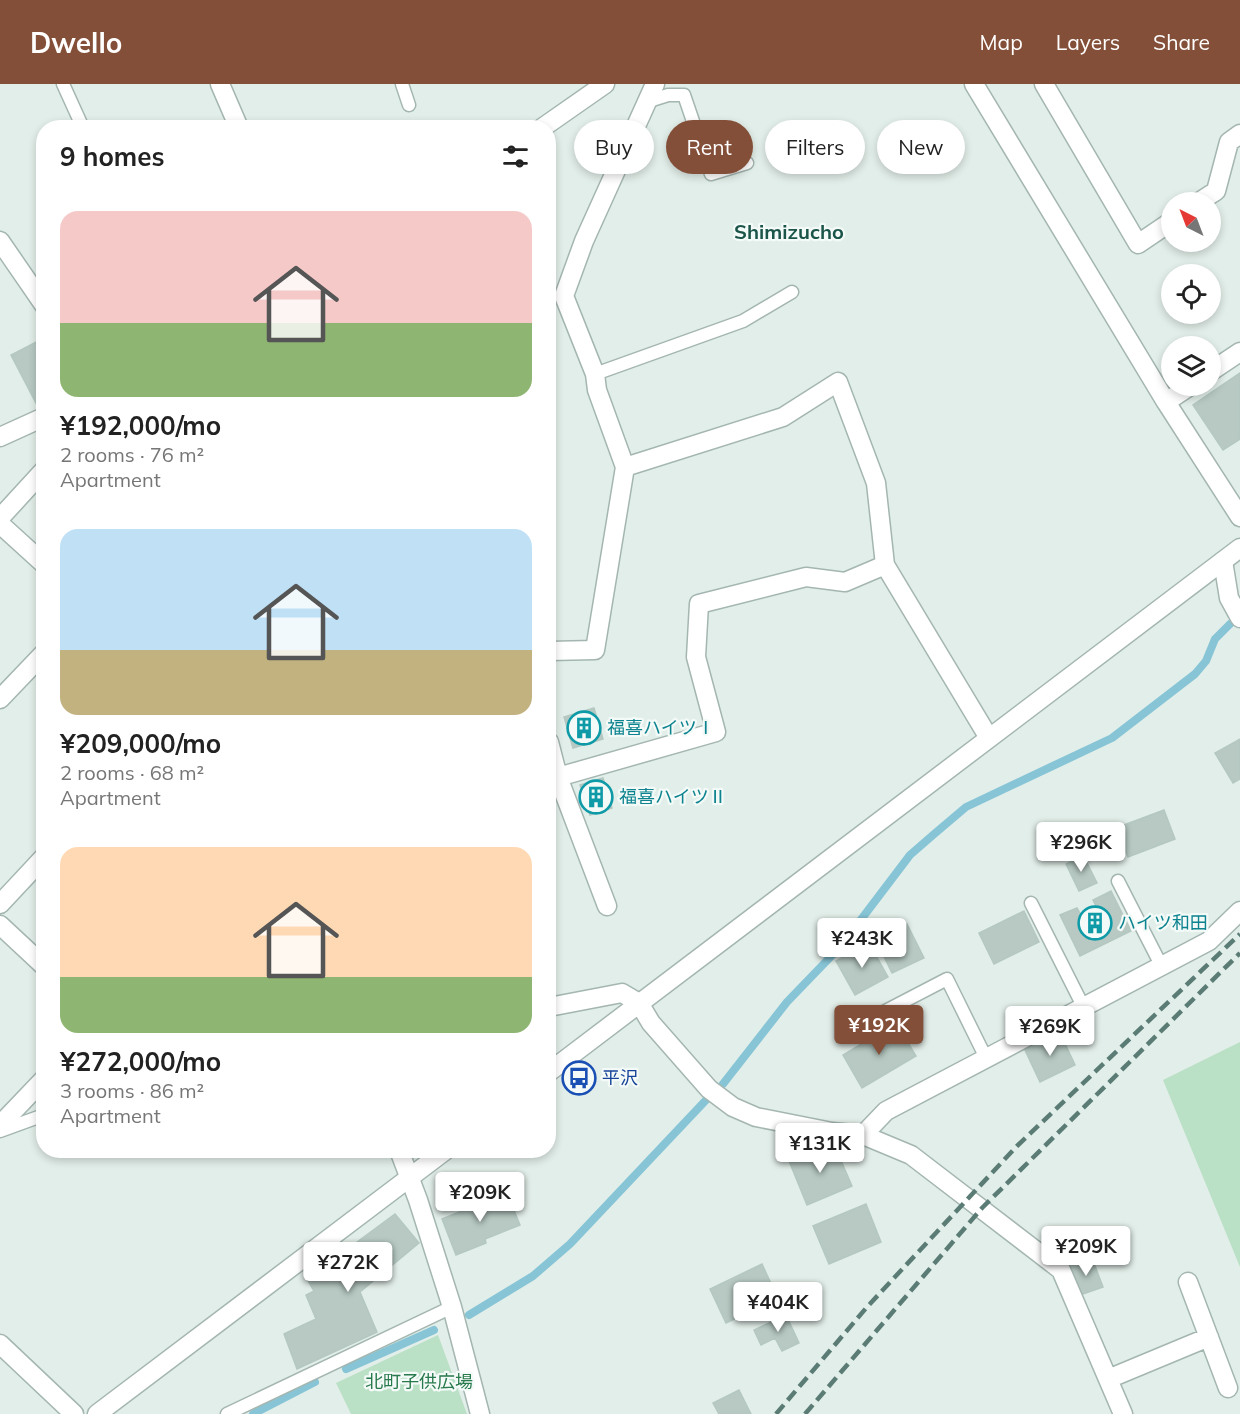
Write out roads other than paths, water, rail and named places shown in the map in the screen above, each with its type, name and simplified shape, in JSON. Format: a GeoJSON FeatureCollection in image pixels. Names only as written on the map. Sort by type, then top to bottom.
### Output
{"type":"FeatureCollection","features":[{"type":"Feature","properties":{"kind":"street"},"geometry":{"type":"LineString","coordinates":[[220,84],[236,120]]}},
{"type":"Feature","properties":{"kind":"street"},"geometry":{"type":"LineString","coordinates":[[553,120],[605,84]]}},
{"type":"Feature","properties":{"kind":"street"},"geometry":{"type":"LineString","coordinates":[[974,84],[1166,402],[1240,517]]}},
{"type":"Feature","properties":{"kind":"street"},"geometry":{"type":"LineString","coordinates":[[1044,84],[1138,244],[1161,228]]}},
{"type":"Feature","properties":{"kind":"street"},"geometry":{"type":"LineString","coordinates":[[556,651],[595,650],[625,467],[597,390],[596,374],[564,296],[584,241],[652,93]]}},
{"type":"Feature","properties":{"kind":"street"},"geometry":{"type":"LineString","coordinates":[[1214,192],[1229,142],[1240,134]]}},
{"type":"Feature","properties":{"kind":"street"},"geometry":{"type":"LineString","coordinates":[[0,241],[36,293]]}},
{"type":"Feature","properties":{"kind":"street"},"geometry":{"type":"LineString","coordinates":[[1221,365],[1240,352]]}},
{"type":"Feature","properties":{"kind":"street"},"geometry":{"type":"LineString","coordinates":[[625,467],[783,417],[838,382],[876,483],[885,565],[989,738]]}},
{"type":"Feature","properties":{"kind":"street"},"geometry":{"type":"LineString","coordinates":[[1166,402],[1175,396]]}},
{"type":"Feature","properties":{"kind":"street"},"geometry":{"type":"LineString","coordinates":[[0,437],[36,421]]}},
{"type":"Feature","properties":{"kind":"street"},"geometry":{"type":"LineString","coordinates":[[0,518],[36,479]]}},
{"type":"Feature","properties":{"kind":"street"},"geometry":{"type":"LineString","coordinates":[[0,524],[36,557]]}},
{"type":"Feature","properties":{"kind":"street"},"geometry":{"type":"LineString","coordinates":[[556,1067],[1240,548]]}},
{"type":"Feature","properties":{"kind":"street"},"geometry":{"type":"LineString","coordinates":[[1223,561],[1229,598],[1240,618]]}},
{"type":"Feature","properties":{"kind":"street"},"geometry":{"type":"LineString","coordinates":[[558,777],[716,732],[696,657],[699,604],[806,576],[845,582],[885,565]]}},
{"type":"Feature","properties":{"kind":"street"},"geometry":{"type":"LineString","coordinates":[[0,699],[36,661]]}},
{"type":"Feature","properties":{"kind":"street"},"geometry":{"type":"LineString","coordinates":[[556,769],[608,906]]}},
{"type":"Feature","properties":{"kind":"street"},"geometry":{"type":"LineString","coordinates":[[0,904],[36,866]]}},
{"type":"Feature","properties":{"kind":"street"},"geometry":{"type":"LineString","coordinates":[[863,1134],[886,1111],[1209,941],[1240,911]]}},
{"type":"Feature","properties":{"kind":"street"},"geometry":{"type":"LineString","coordinates":[[0,925],[36,959]]}},
{"type":"Feature","properties":{"kind":"street"},"geometry":{"type":"LineString","coordinates":[[556,1006],[622,993],[639,1003],[651,1023],[709,1089],[733,1107],[756,1117],[832,1132],[863,1134],[911,1155],[1061,1270],[1123,1414]]}},
{"type":"Feature","properties":{"kind":"street"},"geometry":{"type":"LineString","coordinates":[[0,1125],[36,1087]]}},
{"type":"Feature","properties":{"kind":"street"},"geometry":{"type":"LineString","coordinates":[[401,1158],[418,1200],[452,1307],[480,1414]]}},
{"type":"Feature","properties":{"kind":"street"},"geometry":{"type":"LineString","coordinates":[[97,1414],[436,1158]]}},
{"type":"Feature","properties":{"kind":"street"},"geometry":{"type":"LineString","coordinates":[[1188,1282],[1228,1388]]}},
{"type":"Feature","properties":{"kind":"street"},"geometry":{"type":"LineString","coordinates":[[1108,1379],[1209,1337]]}},
{"type":"Feature","properties":{"kind":"street"},"geometry":{"type":"LineString","coordinates":[[0,1344],[74,1414]]}},
{"type":"Feature","properties":{"kind":"lane"},"geometry":{"type":"LineString","coordinates":[[63,84],[79,120]]}},
{"type":"Feature","properties":{"kind":"lane"},"geometry":{"type":"LineString","coordinates":[[402,84],[410,105]]}},
{"type":"Feature","properties":{"kind":"lane"},"geometry":{"type":"LineString","coordinates":[[652,93],[684,95],[693,120]]}},
{"type":"Feature","properties":{"kind":"lane"},"geometry":{"type":"LineString","coordinates":[[596,374],[743,321],[792,292]]}},
{"type":"Feature","properties":{"kind":"lane"},"geometry":{"type":"LineString","coordinates":[[1118,881],[1161,965]]}},
{"type":"Feature","properties":{"kind":"lane"},"geometry":{"type":"LineString","coordinates":[[1031,903],[1083,1006]]}},
{"type":"Feature","properties":{"kind":"lane"},"geometry":{"type":"LineString","coordinates":[[872,1018],[947,979],[986,1058]]}},
{"type":"Feature","properties":{"kind":"lane"},"geometry":{"type":"LineString","coordinates":[[0,1131],[36,1118]]}},
{"type":"Feature","properties":{"kind":"lane"},"geometry":{"type":"LineString","coordinates":[[228,1414],[452,1307]]}},
{"type":"Feature","properties":{"kind":"waterway"},"geometry":{"type":"LineString","coordinates":[[723,1084],[787,1002],[841,946],[910,855],[966,807],[1112,738],[1195,674],[1206,661],[1215,639],[1230,624]]}},
{"type":"Feature","properties":{"kind":"waterway"},"geometry":{"type":"LineString","coordinates":[[469,1315],[533,1276],[570,1244],[707,1099]]}},
{"type":"Feature","properties":{"kind":"waterway"},"geometry":{"type":"LineString","coordinates":[[346,1369],[434,1330]]}},
{"type":"Feature","properties":{"kind":"waterway"},"geometry":{"type":"LineString","coordinates":[[253,1414],[315,1382]]}},
{"type":"Feature","properties":{"kind":"railway"},"geometry":{"type":"LineString","coordinates":[[776,1414],[867,1307],[1017,1146],[1240,934]]}},
{"type":"Feature","properties":{"kind":"railway"},"geometry":{"type":"LineString","coordinates":[[805,1414],[982,1208],[1240,953]]}},
{"type":"Feature","properties":{"kind":"place","name":"福喜ハイツⅠ"},"geometry":{"type":"Point","coordinates":[584,728]}},
{"type":"Feature","properties":{"kind":"place","name":"福喜ハイツⅡ"},"geometry":{"type":"Point","coordinates":[596,797]}},
{"type":"Feature","properties":{"kind":"place","name":"ハイツ和田"},"geometry":{"type":"Point","coordinates":[1095,923]}},
{"type":"Feature","properties":{"kind":"place","name":"平沢"},"geometry":{"type":"Point","coordinates":[579,1078]}},
{"type":"Feature","properties":{"kind":"district","name":"Shimizucho"},"geometry":{"type":"Point","coordinates":[789,232]}},
{"type":"Feature","properties":{"kind":"park label","name":"北町子供広場"},"geometry":{"type":"Point","coordinates":[419,1382]}}]}
